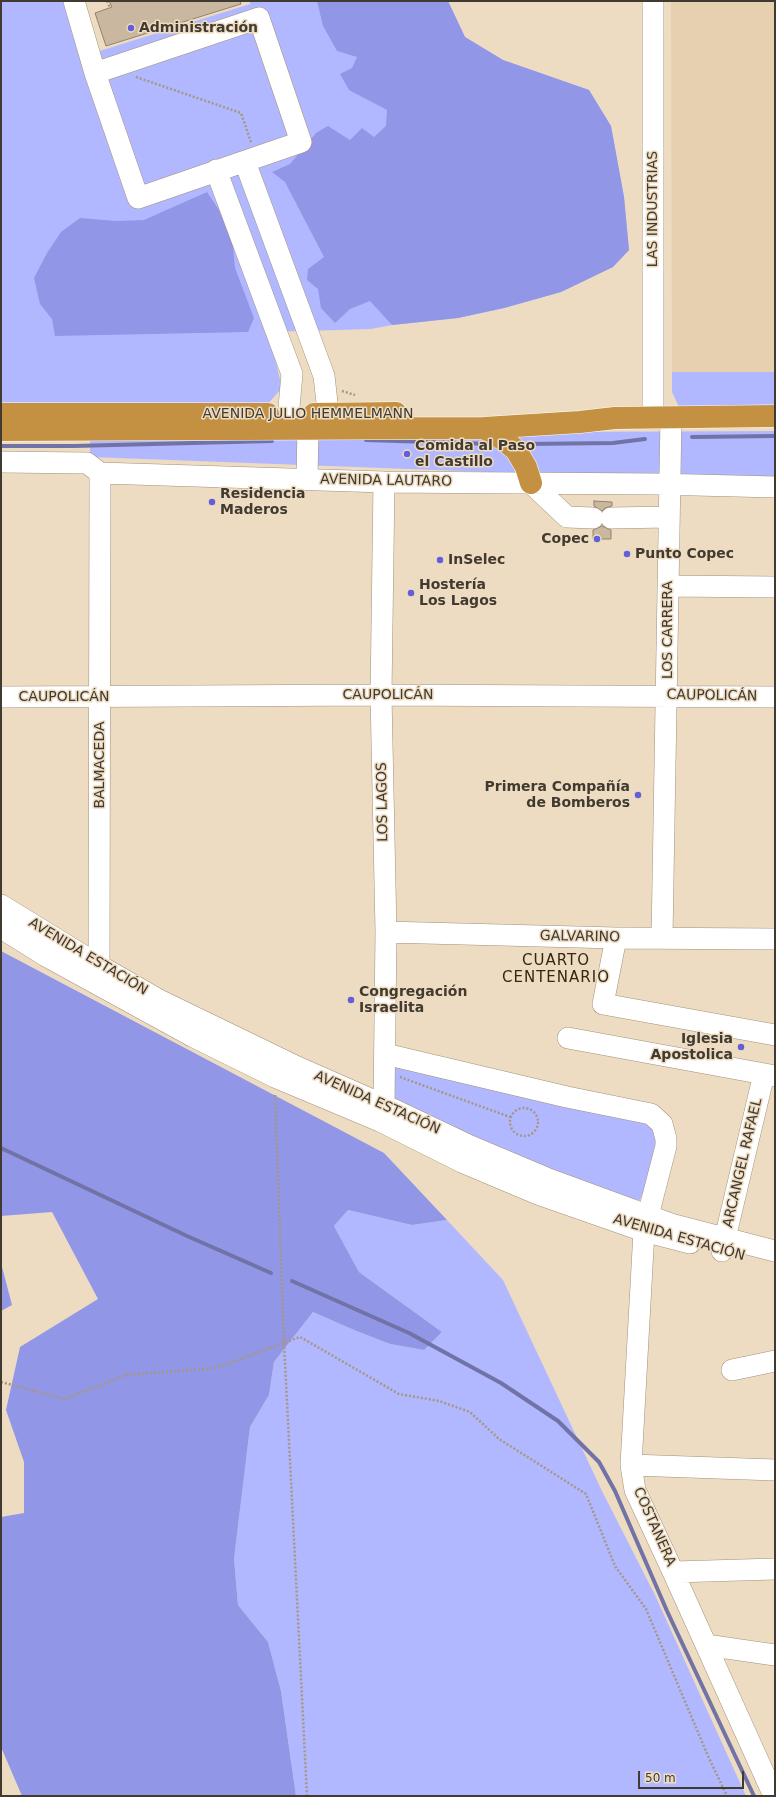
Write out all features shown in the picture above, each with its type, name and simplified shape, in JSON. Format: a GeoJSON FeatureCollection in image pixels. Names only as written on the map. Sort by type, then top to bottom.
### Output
{"type":"FeatureCollection","features":[{"type":"Feature","properties":{"kind":"highway","name":"AVENIDA JULIO HEMMELMANN"},"geometry":{"type":"LineString","coordinates":[[1,430],[295,424],[329,421],[579,411],[615,418]]}},
{"type":"Feature","properties":{"kind":"highway","name":"AVENIDA JULIO HEMMELMANN"},"geometry":{"type":"LineString","coordinates":[[1,414],[295,424]]}},
{"type":"Feature","properties":{"kind":"highway","name":"AVENIDA JULIO HEMMELMANN"},"geometry":{"type":"LineString","coordinates":[[329,421],[484,428],[580,422],[615,418],[775,416]]}},
{"type":"Feature","properties":{"kind":"highway"},"geometry":{"type":"LineString","coordinates":[[484,428],[504,440],[516,450],[526,467],[530,483]]}},
{"type":"Feature","properties":{"kind":"street"},"geometry":{"type":"LineString","coordinates":[[74,1],[95,73],[138,198],[301,142],[259,18],[95,73]]}},
{"type":"Feature","properties":{"kind":"street","name":"LAS INDUSTRIAS"},"geometry":{"type":"LineString","coordinates":[[653,1],[662,417]]}},
{"type":"Feature","properties":{"kind":"street"},"geometry":{"type":"LineString","coordinates":[[245,162],[324,376],[329,421]]}},
{"type":"Feature","properties":{"kind":"street"},"geometry":{"type":"LineString","coordinates":[[216,170],[292,374],[295,424],[307,479]]}},
{"type":"Feature","properties":{"kind":"street","name":"LOS CARRERA"},"geometry":{"type":"LineString","coordinates":[[662,417],[670,484],[662,938]]}},
{"type":"Feature","properties":{"kind":"street","name":"AVENIDA LAUTARO"},"geometry":{"type":"LineString","coordinates":[[1,462],[87,463],[100,473],[384,482],[670,484],[775,487]]}},
{"type":"Feature","properties":{"kind":"street","name":"BALMACEDA"},"geometry":{"type":"LineString","coordinates":[[100,473],[100,975]]}},
{"type":"Feature","properties":{"kind":"street","name":"LOS LAGOS"},"geometry":{"type":"LineString","coordinates":[[382,1113],[385,1063],[386,932],[381,695],[384,482]]}},
{"type":"Feature","properties":{"kind":"street"},"geometry":{"type":"LineString","coordinates":[[530,483],[567,517],[669,517]]}},
{"type":"Feature","properties":{"kind":"street"},"geometry":{"type":"LineString","coordinates":[[668,586],[775,587]]}},
{"type":"Feature","properties":{"kind":"street","name":"CAUPOLICÁN"},"geometry":{"type":"LineString","coordinates":[[1,697],[381,695],[775,697]]}},
{"type":"Feature","properties":{"kind":"street","name":"AVENIDA ESTACIÓN"},"geometry":{"type":"LineString","coordinates":[[3,910],[194,1037],[275,1077],[382,1113]]}},
{"type":"Feature","properties":{"kind":"street","name":"AVENIDA ESTACIÓN"},"geometry":{"type":"LineString","coordinates":[[1,928],[46,956],[100,975],[161,1001],[293,1066],[382,1113],[462,1162],[531,1191],[724,1245],[775,1264]]}},
{"type":"Feature","properties":{"kind":"street","name":"GALVARINO"},"geometry":{"type":"LineString","coordinates":[[386,932],[616,938],[775,939]]}},
{"type":"Feature","properties":{"kind":"street"},"geometry":{"type":"LineString","coordinates":[[616,938],[603,1004],[775,1035]]}},
{"type":"Feature","properties":{"kind":"street"},"geometry":{"type":"LineString","coordinates":[[729,939],[775,952]]}},
{"type":"Feature","properties":{"kind":"street"},"geometry":{"type":"LineString","coordinates":[[568,1038],[770,1075]]}},
{"type":"Feature","properties":{"kind":"street","name":"COSTANERA"},"geometry":{"type":"LineString","coordinates":[[385,1063],[651,1114],[662,1124],[666,1139],[646,1223],[631,1466],[635,1490],[674,1572],[774,1796]]}},
{"type":"Feature","properties":{"kind":"street","name":"ARCANGEL RAFAEL"},"geometry":{"type":"LineString","coordinates":[[724,1245],[770,1075]]}},
{"type":"Feature","properties":{"kind":"street","name":"AVENIDA ESTACIÓN"},"geometry":{"type":"LineString","coordinates":[[724,1245],[775,1251]]}},
{"type":"Feature","properties":{"kind":"street"},"geometry":{"type":"LineString","coordinates":[[732,1370],[775,1361]]}},
{"type":"Feature","properties":{"kind":"street"},"geometry":{"type":"LineString","coordinates":[[631,1466],[775,1470]]}},
{"type":"Feature","properties":{"kind":"street"},"geometry":{"type":"LineString","coordinates":[[674,1572],[775,1569]]}},
{"type":"Feature","properties":{"kind":"street"},"geometry":{"type":"LineString","coordinates":[[706,1645],[775,1655]]}},
{"type":"Feature","properties":{"kind":"path"},"geometry":{"type":"LineString","coordinates":[[107,1],[110,8]]}},
{"type":"Feature","properties":{"kind":"path"},"geometry":{"type":"LineString","coordinates":[[385,1063],[510,1117]]}},
{"type":"Feature","properties":{"kind":"path"},"geometry":{"type":"LineString","coordinates":[[275,1077],[284,1343],[307,1796]]}},
{"type":"Feature","properties":{"kind":"path"},"geometry":{"type":"LineString","coordinates":[[526,1108],[534,1112],[538,1120],[538,1125],[534,1133],[520,1136],[512,1130],[510,1126],[510,1117],[517,1110],[526,1108]]}},
{"type":"Feature","properties":{"kind":"path"},"geometry":{"type":"LineString","coordinates":[[1,1382],[65,1399],[126,1375],[216,1368],[300,1337],[399,1394],[439,1401],[470,1412],[500,1439],[586,1494],[615,1566],[646,1609],[708,1756],[727,1796]]}},
{"type":"Feature","properties":{"kind":"shaded area"},"geometry":{"type":"Polygon","coordinates":[[[1,1],[75,1],[90,54],[250,4],[250,1],[448,1],[465,37],[503,60],[589,90],[611,126],[624,197],[629,250],[613,267],[561,292],[504,308],[458,318],[392,325],[371,329],[269,332],[282,388],[265,407],[1,407],[1,1]]]}},
{"type":"Feature","properties":{"kind":"shaded area"},"geometry":{"type":"Polygon","coordinates":[[[317,1],[448,1],[465,37],[503,60],[589,90],[611,126],[624,197],[629,250],[613,267],[561,292],[504,308],[458,318],[392,325],[370,301],[350,309],[335,323],[321,308],[318,289],[307,280],[308,269],[324,257],[285,182],[272,172],[290,164],[316,133],[328,126],[350,140],[362,128],[374,137],[386,126],[387,110],[349,90],[340,74],[352,68],[357,57],[337,51],[323,26],[317,1]]]}},
{"type":"Feature","properties":{"kind":"shaded area"},"geometry":{"type":"Polygon","coordinates":[[[671,1],[775,1],[775,372],[672,372],[671,1]]]}},
{"type":"Feature","properties":{"kind":"shaded area"},"geometry":{"type":"Polygon","coordinates":[[[207,192],[219,210],[233,245],[235,268],[254,318],[248,332],[55,336],[52,319],[40,304],[34,278],[47,253],[61,232],[80,218],[116,221],[144,220],[207,192]]]}},
{"type":"Feature","properties":{"kind":"shaded area"},"geometry":{"type":"Polygon","coordinates":[[[672,372],[775,372],[775,407],[679,407],[672,392],[672,372]]]}},
{"type":"Feature","properties":{"kind":"shaded area"},"geometry":{"type":"Polygon","coordinates":[[[775,431],[775,480],[647,478],[90,457],[90,434],[775,431]]]}},
{"type":"Feature","properties":{"kind":"shaded area"},"geometry":{"type":"Polygon","coordinates":[[[1,951],[384,1153],[447,1220],[412,1225],[348,1210],[334,1226],[359,1272],[442,1332],[424,1350],[390,1344],[313,1312],[274,1362],[269,1395],[250,1427],[234,1559],[238,1605],[268,1642],[281,1691],[296,1796],[22,1796],[1,1747],[1,1517],[24,1513],[24,1462],[6,1410],[20,1347],[98,1299],[52,1212],[1,1216],[1,951]]]}},
{"type":"Feature","properties":{"kind":"shaded area"},"geometry":{"type":"Polygon","coordinates":[[[392,1059],[641,1118],[652,1129],[655,1135],[657,1156],[640,1200],[623,1199],[568,1180],[395,1101],[392,1059]]]}},
{"type":"Feature","properties":{"kind":"shaded area"},"geometry":{"type":"Polygon","coordinates":[[[348,1210],[412,1225],[447,1220],[503,1280],[602,1491],[655,1595],[746,1796],[296,1796],[281,1691],[268,1642],[238,1605],[234,1559],[250,1427],[269,1395],[274,1362],[313,1312],[390,1344],[424,1350],[442,1332],[359,1272],[334,1226],[348,1210]]]}},
{"type":"Feature","properties":{"kind":"shaded area"},"geometry":{"type":"Polygon","coordinates":[[[1,1263],[12,1305],[1,1311],[1,1263]]]}},
{"type":"Feature","properties":{"kind":"building","name":"Administración"},"geometry":{"type":"Polygon","coordinates":[[[109,1],[240,1],[241,4],[106,46],[95,13],[112,7],[109,1]]]}},
{"type":"Feature","properties":{"kind":"building"},"geometry":{"type":"Polygon","coordinates":[[[594,501],[612,502],[612,506],[605,508],[602,511],[594,506],[594,501]]]}},
{"type":"Feature","properties":{"kind":"building"},"geometry":{"type":"Polygon","coordinates":[[[602,526],[611,530],[611,539],[593,539],[593,530],[602,526]]]}},
{"type":"Feature","properties":{"kind":"waterway"},"geometry":{"type":"LineString","coordinates":[[692,437],[775,436]]}},
{"type":"Feature","properties":{"kind":"waterway"},"geometry":{"type":"LineString","coordinates":[[524,444],[613,443],[645,439]]}},
{"type":"Feature","properties":{"kind":"waterway"},"geometry":{"type":"LineString","coordinates":[[366,440],[492,444]]}},
{"type":"Feature","properties":{"kind":"waterway"},"geometry":{"type":"LineString","coordinates":[[1,446],[74,446],[272,441]]}},
{"type":"Feature","properties":{"kind":"waterway"},"geometry":{"type":"LineString","coordinates":[[1,1148],[187,1236],[271,1273]]}},
{"type":"Feature","properties":{"kind":"waterway"},"geometry":{"type":"LineString","coordinates":[[292,1281],[409,1333],[501,1383],[558,1421],[599,1462],[615,1491],[667,1611],[754,1796]]}},
{"type":"Feature","properties":{"kind":"place","name":"Administración"},"geometry":{"type":"Point","coordinates":[131,28]}},
{"type":"Feature","properties":{"kind":"place","name":"Comida al Paso el Castillo"},"geometry":{"type":"Point","coordinates":[407,454]}},
{"type":"Feature","properties":{"kind":"place","name":"Residencia Maderos"},"geometry":{"type":"Point","coordinates":[212,502]}},
{"type":"Feature","properties":{"kind":"place","name":"Copec"},"geometry":{"type":"Point","coordinates":[597,539]}},
{"type":"Feature","properties":{"kind":"place","name":"Punto Copec"},"geometry":{"type":"Point","coordinates":[627,554]}},
{"type":"Feature","properties":{"kind":"place","name":"InSelec"},"geometry":{"type":"Point","coordinates":[440,560]}},
{"type":"Feature","properties":{"kind":"place","name":"Hostería Los Lagos"},"geometry":{"type":"Point","coordinates":[411,593]}},
{"type":"Feature","properties":{"kind":"place","name":"Primera Compañía de Bomberos"},"geometry":{"type":"Point","coordinates":[638,795]}},
{"type":"Feature","properties":{"kind":"place","name":"Congregación Israelita"},"geometry":{"type":"Point","coordinates":[351,1000]}},
{"type":"Feature","properties":{"kind":"place","name":"Iglesia Apostolica"},"geometry":{"type":"Point","coordinates":[741,1047]}},
{"type":"Feature","properties":{"kind":"district","name":"CUARTO CENTENARIO"},"geometry":{"type":"Point","coordinates":[556,970]}}]}
